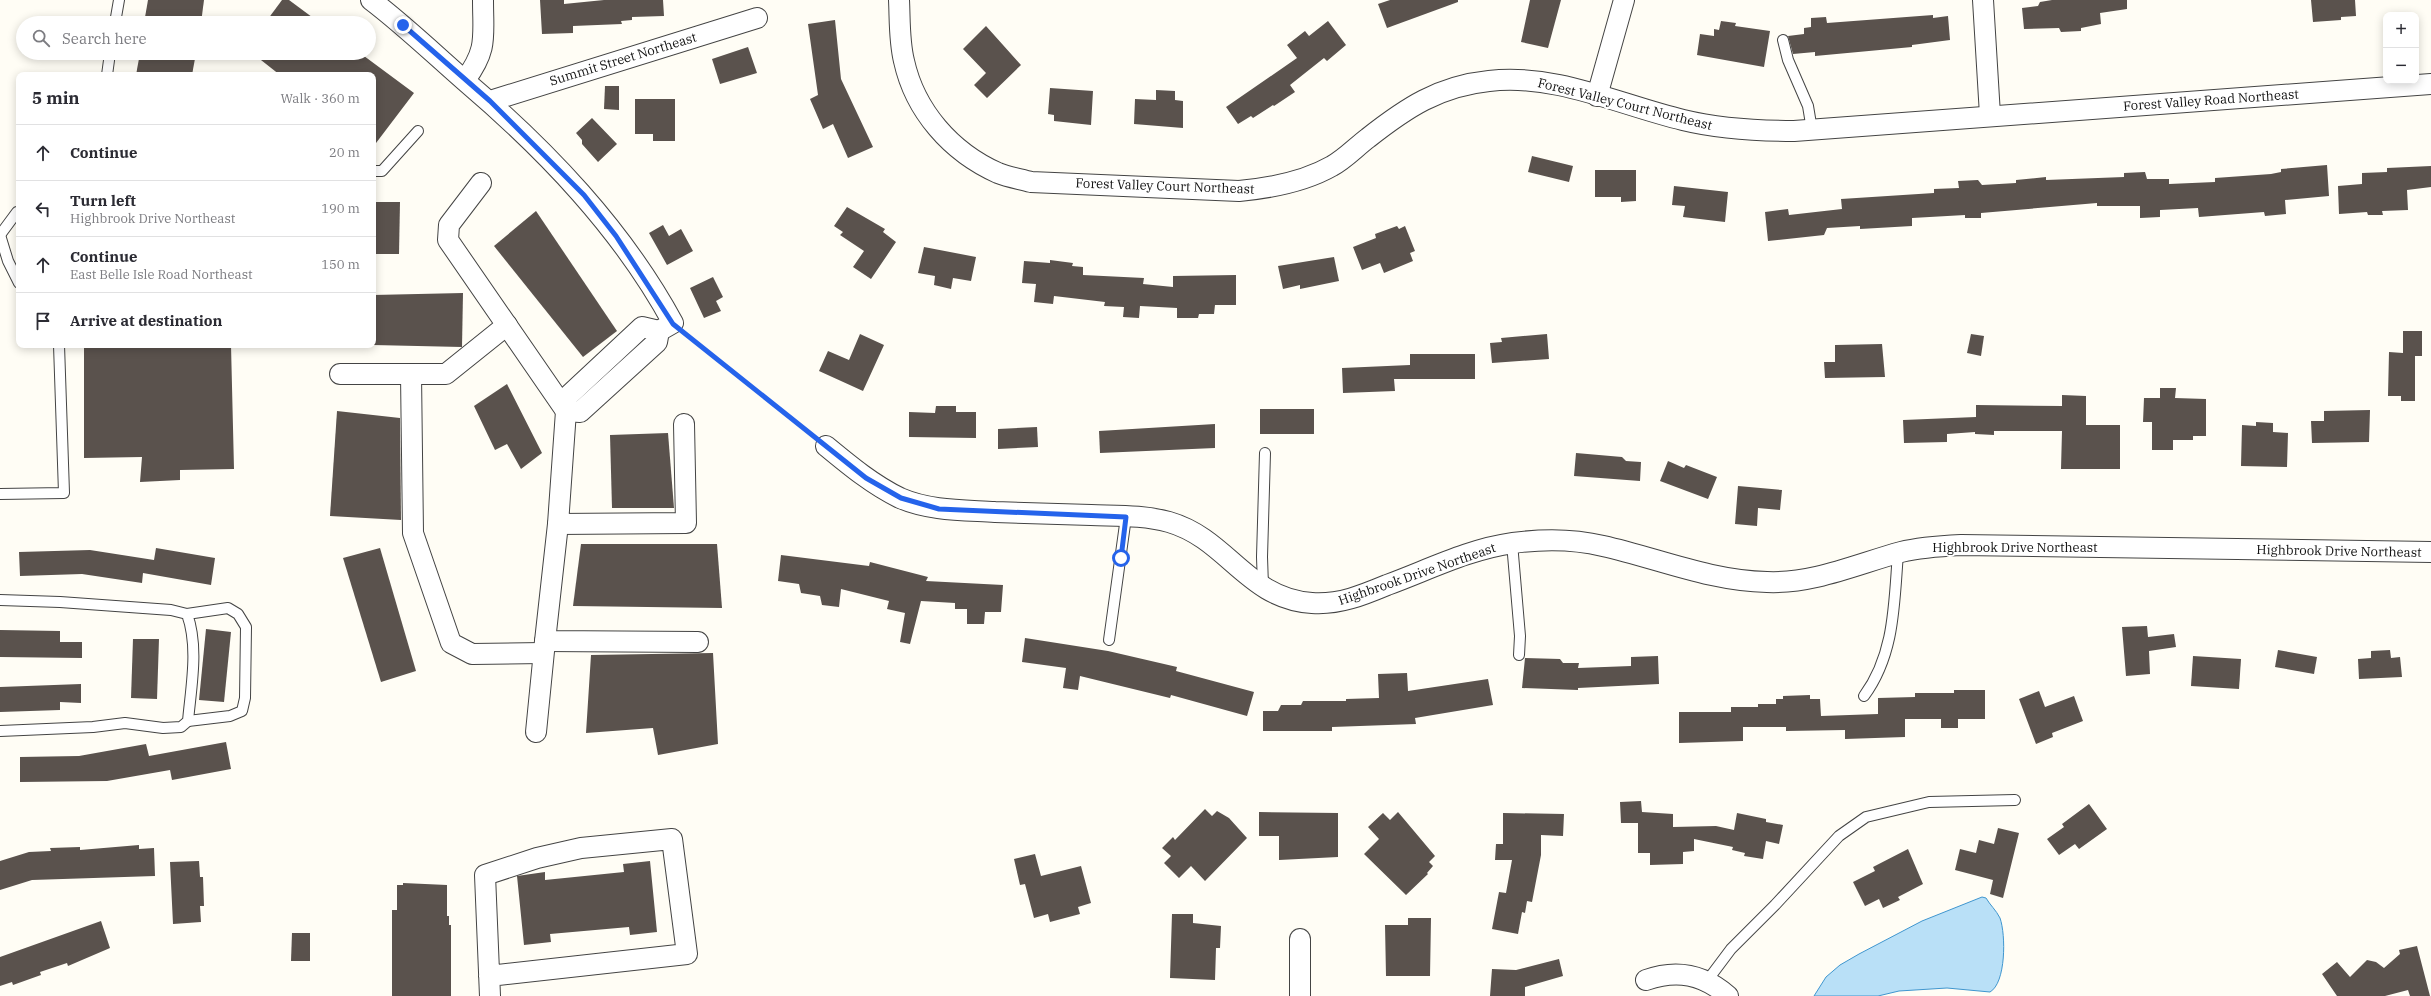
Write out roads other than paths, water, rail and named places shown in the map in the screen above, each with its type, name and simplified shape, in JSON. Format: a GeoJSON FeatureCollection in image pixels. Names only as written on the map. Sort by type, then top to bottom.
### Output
{"type":"FeatureCollection","features":[{"type":"Feature","properties":{"kind":"street"},"geometry":{"type":"LineString","coordinates":[[371,0],[403,25],[490,101],[584,195],[616,236],[666,327],[657,342],[580,412],[566,411]]}},
{"type":"Feature","properties":{"kind":"street"},"geometry":{"type":"LineString","coordinates":[[465,80],[478,63],[482,52],[483,0]]}},
{"type":"Feature","properties":{"kind":"street","name":"Forest Valley Court Northeast"},"geometry":{"type":"LineString","coordinates":[[899,0],[904,61],[913,89],[925,113],[946,138],[971,158],[999,173],[1031,182],[1239,191],[1263,188],[1299,180],[1332,166],[1402,111],[1429,97],[1455,87],[1489,80],[1520,80],[1551,84],[1683,120],[1719,128],[1754,131],[1812,130],[1990,115]]}},
{"type":"Feature","properties":{"kind":"street"},"geometry":{"type":"LineString","coordinates":[[1597,96],[1624,0]]}},
{"type":"Feature","properties":{"kind":"street"},"geometry":{"type":"LineString","coordinates":[[1983,0],[1990,115]]}},
{"type":"Feature","properties":{"kind":"street","name":"Summit Street Northeast"},"geometry":{"type":"LineString","coordinates":[[490,101],[757,18]]}},
{"type":"Feature","properties":{"kind":"street","name":"Forest Valley Road Northeast"},"geometry":{"type":"LineString","coordinates":[[1990,115],[2431,84]]}},
{"type":"Feature","properties":{"kind":"street"},"geometry":{"type":"LineString","coordinates":[[481,183],[449,225],[448,240],[566,411],[558,524],[536,732]]}},
{"type":"Feature","properties":{"kind":"street"},"geometry":{"type":"LineString","coordinates":[[340,374],[446,374],[507,325]]}},
{"type":"Feature","properties":{"kind":"street"},"geometry":{"type":"LineString","coordinates":[[411,374],[413,533],[451,643],[459,649],[476,654],[544,647],[698,642]]}},
{"type":"Feature","properties":{"kind":"street"},"geometry":{"type":"LineString","coordinates":[[558,524],[686,523],[684,424]]}},
{"type":"Feature","properties":{"kind":"street","name":"Highbrook Drive Northeast"},"geometry":{"type":"LineString","coordinates":[[826,446],[866,478],[895,495],[939,509],[1126,517],[1167,521],[1189,529],[1224,552],[1245,575],[1263,588],[1286,598],[1310,603],[1332,603],[1354,598],[1481,550],[1512,543],[1545,540],[1600,545],[1718,577],[1767,582],[1808,580],[1898,553],[1930,547],[1961,545],[2431,552]]}},
{"type":"Feature","properties":{"kind":"street"},"geometry":{"type":"LineString","coordinates":[[489,976],[687,954],[672,839],[581,848],[537,858],[486,875],[489,976],[490,996]]}},
{"type":"Feature","properties":{"kind":"street"},"geometry":{"type":"LineString","coordinates":[[1300,939],[1300,996]]}},
{"type":"Feature","properties":{"kind":"street"},"geometry":{"type":"LineString","coordinates":[[1646,980],[1675,973],[1689,974],[1707,981],[1728,996]]}},
{"type":"Feature","properties":{"kind":"lane"},"geometry":{"type":"LineString","coordinates":[[116,16],[119,0]]}},
{"type":"Feature","properties":{"kind":"lane"},"geometry":{"type":"LineString","coordinates":[[1783,40],[1788,60],[1808,106],[1812,130]]}},
{"type":"Feature","properties":{"kind":"lane"},"geometry":{"type":"LineString","coordinates":[[107,72],[109,60]]}},
{"type":"Feature","properties":{"kind":"lane"},"geometry":{"type":"LineString","coordinates":[[376,171],[382,171],[418,131]]}},
{"type":"Feature","properties":{"kind":"lane"},"geometry":{"type":"LineString","coordinates":[[16,213],[0,235],[10,266],[16,278]]}},
{"type":"Feature","properties":{"kind":"lane"},"geometry":{"type":"LineString","coordinates":[[0,494],[64,493],[59,348]]}},
{"type":"Feature","properties":{"kind":"lane"},"geometry":{"type":"LineString","coordinates":[[1263,588],[1262,557],[1265,453]]}},
{"type":"Feature","properties":{"kind":"lane"},"geometry":{"type":"LineString","coordinates":[[1109,640],[1126,517]]}},
{"type":"Feature","properties":{"kind":"lane"},"geometry":{"type":"LineString","coordinates":[[1512,543],[1520,636],[1519,655]]}},
{"type":"Feature","properties":{"kind":"lane"},"geometry":{"type":"LineString","coordinates":[[1864,696],[1876,680],[1888,650],[1894,606],[1898,553]]}},
{"type":"Feature","properties":{"kind":"lane"},"geometry":{"type":"LineString","coordinates":[[0,600],[60,602],[171,610],[187,614],[228,608],[238,614],[246,627],[245,698],[242,711],[230,716],[188,721],[181,727],[163,728],[125,723],[93,727],[0,731]]}},
{"type":"Feature","properties":{"kind":"lane"},"geometry":{"type":"LineString","coordinates":[[187,614],[192,626],[193,668],[188,721]]}},
{"type":"Feature","properties":{"kind":"lane"},"geometry":{"type":"LineString","coordinates":[[1707,981],[1731,948],[1775,905],[1840,836],[1866,817],[1929,802],[2015,800]]}},
{"type":"Feature","properties":{"kind":"water"},"geometry":{"type":"Polygon","coordinates":[[[1982,897],[1986,898],[1997,912],[2000,918],[2003,935],[2004,947],[2002,969],[1995,987],[1990,992],[1947,988],[1899,991],[1878,996],[1814,996],[1826,977],[1840,965],[1922,921],[1982,897]]]}}]}
